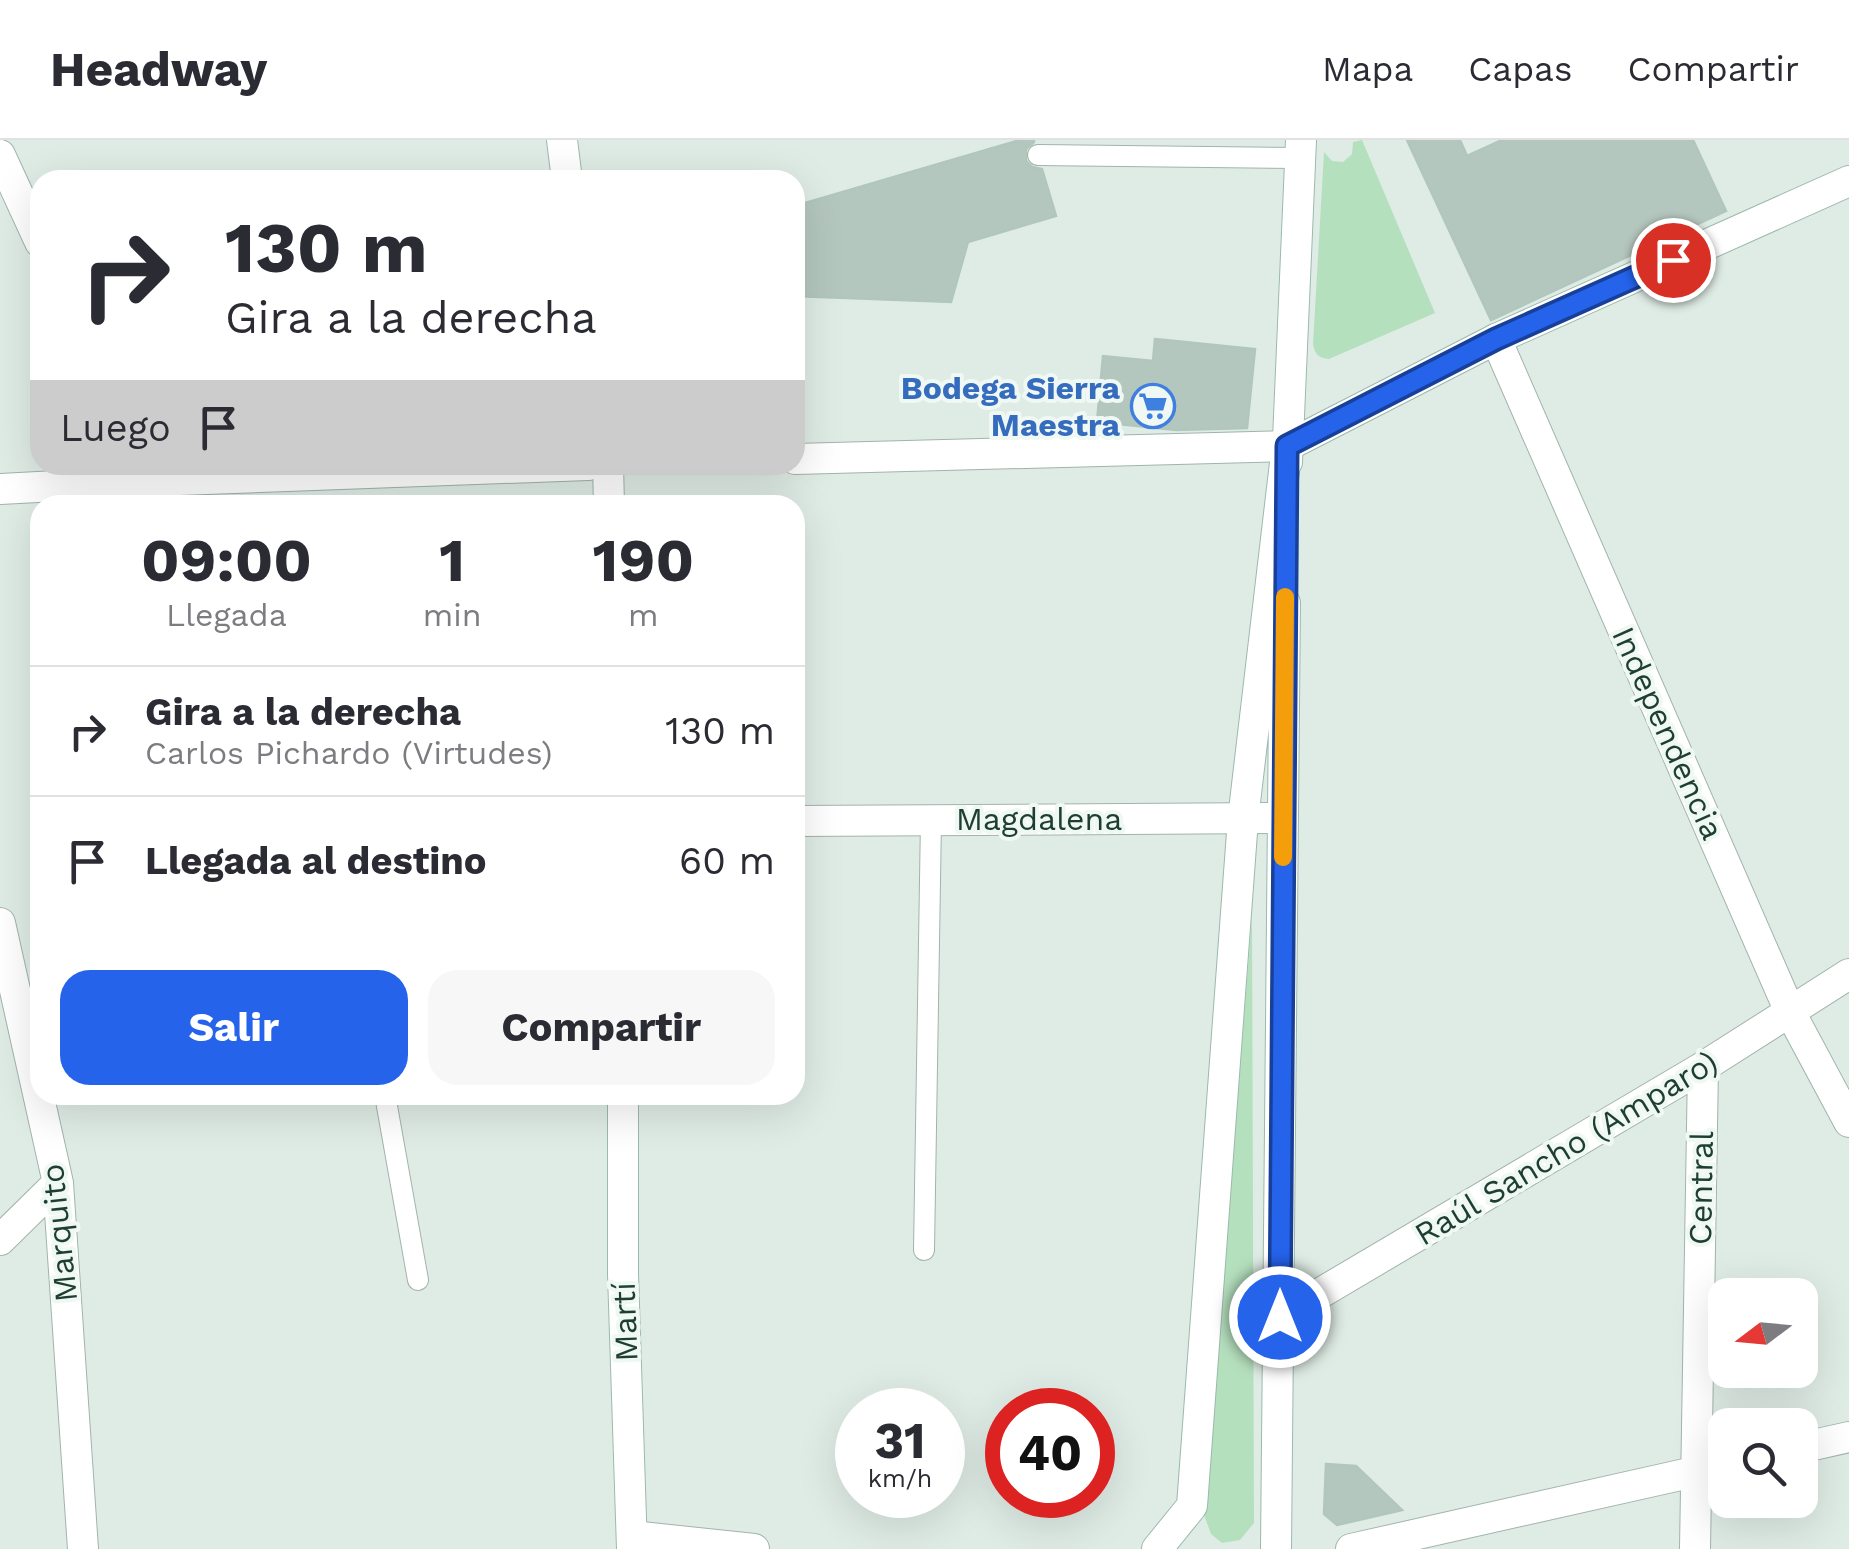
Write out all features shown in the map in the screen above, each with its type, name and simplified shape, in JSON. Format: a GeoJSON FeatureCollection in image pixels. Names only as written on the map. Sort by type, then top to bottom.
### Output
{"type":"FeatureCollection","features":[{"type":"Feature","properties":{"kind":"street"},"geometry":{"type":"LineString","coordinates":[[562,140],[566,170]]}},
{"type":"Feature","properties":{"kind":"street"},"geometry":{"type":"LineString","coordinates":[[1276,1549],[1287,446],[1300,149]]}},
{"type":"Feature","properties":{"kind":"street"},"geometry":{"type":"LineString","coordinates":[[0,155],[30,220]]}},
{"type":"Feature","properties":{"kind":"street"},"geometry":{"type":"LineString","coordinates":[[805,459],[1287,446],[1496,339],[1849,181]]}},
{"type":"Feature","properties":{"kind":"street","name":"Independencia"},"geometry":{"type":"LineString","coordinates":[[1496,339],[1790,1012],[1849,1122]]}},
{"type":"Feature","properties":{"kind":"street"},"geometry":{"type":"LineString","coordinates":[[1157,1549],[1192,1506],[1242,819],[1287,446]]}},
{"type":"Feature","properties":{"kind":"street"},"geometry":{"type":"LineString","coordinates":[[0,489],[128,475]]}},
{"type":"Feature","properties":{"kind":"street","name":"Magdalena"},"geometry":{"type":"LineString","coordinates":[[805,821],[1283,818]]}},
{"type":"Feature","properties":{"kind":"street","name":"Marquito"},"geometry":{"type":"LineString","coordinates":[[0,923],[30,1057]]}},
{"type":"Feature","properties":{"kind":"street","name":"Raúl Sancho (Amparo)"},"geometry":{"type":"LineString","coordinates":[[1280,1317],[1703,1067],[1849,974]]}},
{"type":"Feature","properties":{"kind":"street","name":"Central"},"geometry":{"type":"LineString","coordinates":[[1703,1067],[1710,1408]]}},
{"type":"Feature","properties":{"kind":"street","name":"Marquito"},"geometry":{"type":"LineString","coordinates":[[41,1105],[58,1183],[83,1549]]}},
{"type":"Feature","properties":{"kind":"street","name":"Martí"},"geometry":{"type":"LineString","coordinates":[[623,1105],[632,1542]]}},
{"type":"Feature","properties":{"kind":"street"},"geometry":{"type":"LineString","coordinates":[[0,1240],[58,1183]]}},
{"type":"Feature","properties":{"kind":"street"},"geometry":{"type":"LineString","coordinates":[[1818,1444],[1849,1437]]}},
{"type":"Feature","properties":{"kind":"street"},"geometry":{"type":"LineString","coordinates":[[1351,1549],[1708,1470]]}},
{"type":"Feature","properties":{"kind":"street","name":"Central"},"geometry":{"type":"LineString","coordinates":[[1695,1549],[1708,1484]]}},
{"type":"Feature","properties":{"kind":"street"},"geometry":{"type":"LineString","coordinates":[[632,1542],[754,1549]]}},
{"type":"Feature","properties":{"kind":"lane"},"geometry":{"type":"LineString","coordinates":[[1038,155],[1300,149]]}},
{"type":"Feature","properties":{"kind":"lane"},"geometry":{"type":"LineString","coordinates":[[924,1250],[931,820]]}},
{"type":"Feature","properties":{"kind":"lane"},"geometry":{"type":"LineString","coordinates":[[388,1105],[418,1280]]}},
{"type":"Feature","properties":{"kind":"green space"},"geometry":{"type":"Polygon","coordinates":[[[1362,140],[1435,313],[1329,359],[1318,355],[1313,344],[1324,152],[1332,161],[1343,162],[1352,154],[1353,142],[1362,140]]]}},
{"type":"Feature","properties":{"kind":"green space"},"geometry":{"type":"Polygon","coordinates":[[[1252,918],[1254,1523],[1240,1540],[1222,1543],[1211,1534],[1204,1515],[1252,918]]]}},
{"type":"Feature","properties":{"kind":"building"},"geometry":{"type":"Polygon","coordinates":[[[1020,140],[1034,140],[1026,149],[1026,161],[1042,169],[1056,216],[968,242],[951,302],[805,296],[805,203],[1020,140]]]}},
{"type":"Feature","properties":{"kind":"building"},"geometry":{"type":"Polygon","coordinates":[[[1407,140],[1460,140],[1467,156],[1502,140],[1693,140],[1726,211],[1491,320],[1407,140]]]}},
{"type":"Feature","properties":{"kind":"building"},"geometry":{"type":"Polygon","coordinates":[[[1155,339],[1255,349],[1247,428],[1176,430],[1097,422],[1103,356],[1153,361],[1155,339]]]}},
{"type":"Feature","properties":{"kind":"building"},"geometry":{"type":"Polygon","coordinates":[[[1326,1464],[1356,1466],[1402,1510],[1337,1525],[1324,1514],[1326,1464]]]}},
{"type":"Feature","properties":{"kind":"slow traffic"},"geometry":{"type":"LineString","coordinates":[[1283,857],[1285,597]]}},
{"type":"Feature","properties":{"kind":"place","name":"Bodega Sierra Maestra"},"geometry":{"type":"Point","coordinates":[1153,406]}},
{"type":"Feature","properties":{"kind":"route"},"geometry":{"type":"LineString","coordinates":[[1280,1317],[1287,446],[1496,339],[1673,260]]}}]}
